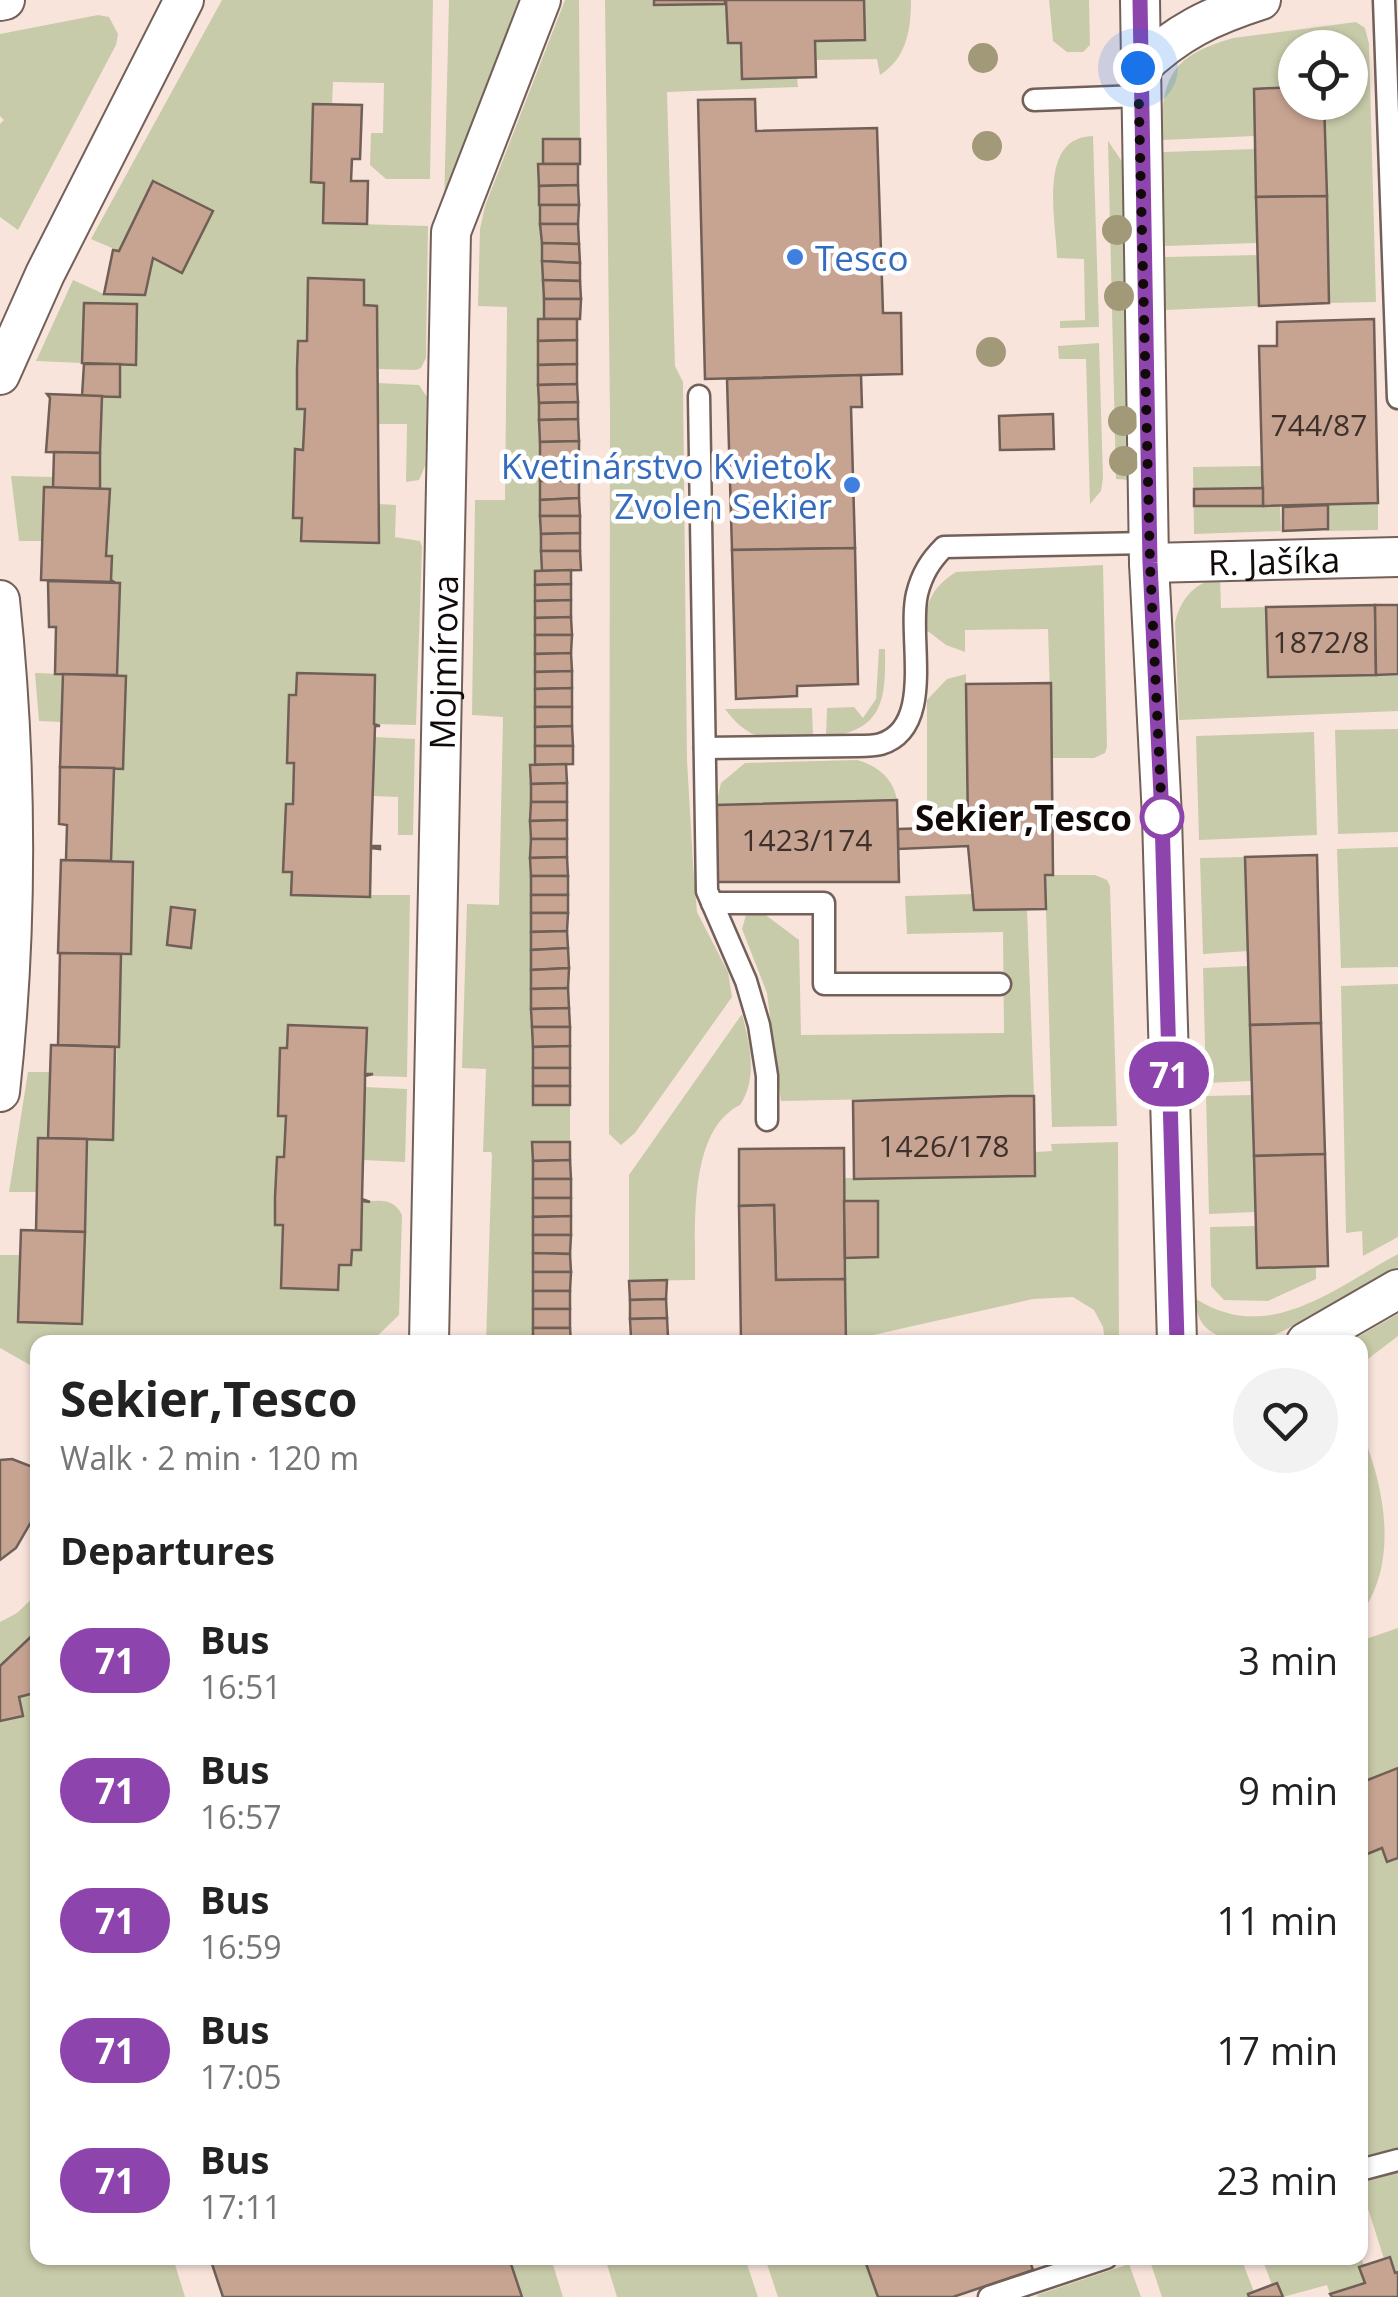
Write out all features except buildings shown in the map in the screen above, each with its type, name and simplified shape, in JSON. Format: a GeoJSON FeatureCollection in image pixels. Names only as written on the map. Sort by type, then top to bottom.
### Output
{"type":"FeatureCollection","features":[{"type":"Feature","properties":{"kind":"street"},"geometry":{"type":"LineString","coordinates":[[0,374],[45,274],[184,0]]}},
{"type":"Feature","properties":{"kind":"street","name":"Mojmírova"},"geometry":{"type":"LineString","coordinates":[[429,1335],[451,232],[541,0]]}},
{"type":"Feature","properties":{"kind":"street"},"geometry":{"type":"LineString","coordinates":[[1140,0],[1149,553],[1162,817],[1177,1335]]}},
{"type":"Feature","properties":{"kind":"street"},"geometry":{"type":"LineString","coordinates":[[1139,82],[1166,42],[1194,25],[1261,0]]}},
{"type":"Feature","properties":{"kind":"street","name":"R. Jašíka"},"geometry":{"type":"LineString","coordinates":[[1149,553],[1398,557]]}},
{"type":"Feature","properties":{"kind":"street"},"geometry":{"type":"LineString","coordinates":[[0,600],[14,760],[10,964],[0,1092]]}},
{"type":"Feature","properties":{"kind":"street"},"geometry":{"type":"LineString","coordinates":[[1318,1335],[1398,1289]]}},
{"type":"Feature","properties":{"kind":"lane"},"geometry":{"type":"LineString","coordinates":[[1384,0],[1398,398]]}},
{"type":"Feature","properties":{"kind":"lane"},"geometry":{"type":"LineString","coordinates":[[1034,100],[1139,82]]}},
{"type":"Feature","properties":{"kind":"lane"},"geometry":{"type":"LineString","coordinates":[[699,396],[706,878],[759,1025],[767,1076],[767,1120]]}},
{"type":"Feature","properties":{"kind":"lane"},"geometry":{"type":"LineString","coordinates":[[705,748],[882,744],[899,732],[911,716],[915,696],[916,598],[931,560],[944,547],[1149,553]]}},
{"type":"Feature","properties":{"kind":"lane"},"geometry":{"type":"LineString","coordinates":[[712,903],[824,903],[824,984],[1000,984]]}},
{"type":"Feature","properties":{"kind":"lane"},"geometry":{"type":"LineString","coordinates":[[1368,2168],[1398,2160]]}},
{"type":"Feature","properties":{"kind":"lane"},"geometry":{"type":"LineString","coordinates":[[989,2297],[1085,2265]]}},
{"type":"Feature","properties":{"kind":"green space"},"geometry":{"type":"Polygon","coordinates":[[[222,0],[433,0],[430,179],[386,179],[370,165],[371,133],[383,133],[384,83],[333,82],[332,105],[311,181],[324,183],[323,223],[428,226],[426,358],[416,370],[378,369],[378,324],[364,305],[364,281],[308,278],[307,341],[298,342],[297,409],[305,409],[303,450],[296,449],[294,518],[302,518],[301,541],[378,543],[379,504],[396,505],[395,537],[420,541],[422,547],[416,725],[374,724],[375,675],[297,673],[296,695],[289,696],[287,763],[294,763],[293,804],[286,805],[283,871],[292,872],[292,895],[410,895],[407,1077],[372,1076],[280,1048],[278,1115],[286,1116],[284,1157],[277,1157],[275,1225],[283,1225],[282,1288],[339,1265],[352,1250],[361,1250],[362,1201],[394,1205],[402,1215],[399,1315],[378,1335],[30,1335],[30,1365],[0,1348],[0,1255],[20,1255],[18,1322],[82,1324],[87,1139],[113,1139],[121,954],[131,953],[133,862],[111,861],[114,768],[126,676],[117,675],[120,583],[111,580],[111,556],[106,556],[108,493],[100,489],[102,396],[119,396],[120,364],[137,305],[84,303],[82,363],[36,361],[73,280],[104,294],[145,294],[153,181],[119,251],[91,239],[222,0]]]}},
{"type":"Feature","properties":{"kind":"green space"},"geometry":{"type":"Polygon","coordinates":[[[449,0],[521,0],[451,176],[444,208],[449,0]]]}},
{"type":"Feature","properties":{"kind":"green space"},"geometry":{"type":"Polygon","coordinates":[[[565,0],[579,0],[580,139],[543,140],[543,164],[538,165],[544,319],[538,320],[542,571],[535,571],[535,765],[530,766],[533,1104],[570,1105],[570,1142],[533,1142],[533,1335],[486,1335],[492,1155],[483,1152],[486,1069],[462,1068],[467,904],[499,905],[503,717],[472,715],[475,500],[505,500],[507,307],[478,306],[480,229],[485,206],[565,0]]]}},
{"type":"Feature","properties":{"kind":"green space"},"geometry":{"type":"Polygon","coordinates":[[[605,0],[654,0],[655,5],[726,3],[728,42],[741,43],[742,79],[797,77],[798,87],[667,92],[675,366],[683,382],[687,760],[693,864],[697,912],[728,972],[732,997],[635,1133],[621,1145],[609,1134],[610,415],[605,0]]]}},
{"type":"Feature","properties":{"kind":"green space"},"geometry":{"type":"Polygon","coordinates":[[[864,0],[911,0],[908,32],[896,60],[880,75],[877,59],[815,60],[815,41],[864,0]]]}},
{"type":"Feature","properties":{"kind":"green space"},"geometry":{"type":"Polygon","coordinates":[[[1049,0],[1089,0],[1090,45],[1083,52],[1067,52],[1053,41],[1049,0]]]}},
{"type":"Feature","properties":{"kind":"green space"},"geometry":{"type":"Polygon","coordinates":[[[98,15],[109,17],[118,34],[116,45],[18,230],[0,217],[0,124],[4,120],[0,116],[0,34],[98,15]]]}},
{"type":"Feature","properties":{"kind":"green space"},"geometry":{"type":"Polygon","coordinates":[[[1356,22],[1366,30],[1294,30],[1356,22]]]}},
{"type":"Feature","properties":{"kind":"green space"},"geometry":{"type":"Polygon","coordinates":[[[1278,32],[1278,108],[1255,136],[1162,140],[1164,100],[1174,72],[1196,53],[1233,38],[1278,32]]]}},
{"type":"Feature","properties":{"kind":"green space"},"geometry":{"type":"Polygon","coordinates":[[[1368,40],[1376,302],[1329,303],[1324,120],[1368,120],[1368,40]]]}},
{"type":"Feature","properties":{"kind":"green space"},"geometry":{"type":"Polygon","coordinates":[[[1093,136],[1099,327],[1060,328],[1060,321],[1085,320],[1084,259],[1057,258],[1053,203],[1057,165],[1064,150],[1075,140],[1093,136]]]}},
{"type":"Feature","properties":{"kind":"green space"},"geometry":{"type":"Polygon","coordinates":[[[1108,141],[1123,163],[1133,460],[1130,480],[1116,479],[1108,141]]]}},
{"type":"Feature","properties":{"kind":"green space"},"geometry":{"type":"Polygon","coordinates":[[[1255,149],[1257,243],[1164,246],[1163,152],[1255,149]]]}},
{"type":"Feature","properties":{"kind":"green space"},"geometry":{"type":"Polygon","coordinates":[[[1258,255],[1259,306],[1165,310],[1165,257],[1258,255]]]}},
{"type":"Feature","properties":{"kind":"green space"},"geometry":{"type":"Polygon","coordinates":[[[1099,343],[1103,478],[1101,491],[1090,504],[1086,359],[1059,359],[1058,346],[1099,343]]]}},
{"type":"Feature","properties":{"kind":"green space"},"geometry":{"type":"Polygon","coordinates":[[[378,383],[419,385],[427,397],[425,466],[419,480],[406,482],[407,424],[378,424],[378,383]]]}},
{"type":"Feature","properties":{"kind":"green space"},"geometry":{"type":"Polygon","coordinates":[[[1262,466],[1263,488],[1195,489],[1194,506],[1280,505],[1281,531],[1194,534],[1193,467],[1262,466]]]}},
{"type":"Feature","properties":{"kind":"green space"},"geometry":{"type":"Polygon","coordinates":[[[11,476],[54,477],[43,541],[19,541],[11,476]]]}},
{"type":"Feature","properties":{"kind":"green space"},"geometry":{"type":"Polygon","coordinates":[[[1378,503],[1378,530],[1326,531],[1326,504],[1378,503]]]}},
{"type":"Feature","properties":{"kind":"green space"},"geometry":{"type":"Polygon","coordinates":[[[1103,565],[1107,747],[1105,753],[1094,758],[1052,758],[1048,629],[965,630],[965,652],[946,645],[925,629],[927,611],[936,589],[956,572],[1103,565]]]}},
{"type":"Feature","properties":{"kind":"green space"},"geometry":{"type":"Polygon","coordinates":[[[1220,577],[1221,608],[1266,607],[1268,677],[1398,674],[1398,711],[1179,720],[1175,623],[1190,592],[1220,577]]]}},
{"type":"Feature","properties":{"kind":"green space"},"geometry":{"type":"Polygon","coordinates":[[[879,649],[885,649],[885,667],[878,709],[860,728],[826,737],[827,708],[854,707],[863,718],[876,699],[879,649]]]}},
{"type":"Feature","properties":{"kind":"green space"},"geometry":{"type":"Polygon","coordinates":[[[35,673],[63,674],[62,722],[39,721],[35,673]]]}},
{"type":"Feature","properties":{"kind":"green space"},"geometry":{"type":"Polygon","coordinates":[[[966,674],[968,827],[927,828],[927,700],[947,679],[966,674]]]}},
{"type":"Feature","properties":{"kind":"green space"},"geometry":{"type":"Polygon","coordinates":[[[812,708],[813,737],[785,738],[754,734],[725,709],[812,708]]]}},
{"type":"Feature","properties":{"kind":"green space"},"geometry":{"type":"Polygon","coordinates":[[[1398,729],[1398,832],[1338,834],[1335,730],[1398,729]]]}},
{"type":"Feature","properties":{"kind":"green space"},"geometry":{"type":"Polygon","coordinates":[[[1314,732],[1317,835],[1199,840],[1196,736],[1314,732]]]}},
{"type":"Feature","properties":{"kind":"green space"},"geometry":{"type":"Polygon","coordinates":[[[374,737],[415,739],[413,835],[398,835],[398,797],[373,796],[374,737]]]}},
{"type":"Feature","properties":{"kind":"green space"},"geometry":{"type":"Polygon","coordinates":[[[857,760],[883,774],[897,800],[716,805],[721,783],[745,763],[857,760]]]}},
{"type":"Feature","properties":{"kind":"green space"},"geometry":{"type":"Polygon","coordinates":[[[1398,847],[1398,967],[1341,968],[1337,849],[1398,847]]]}},
{"type":"Feature","properties":{"kind":"green space"},"geometry":{"type":"Polygon","coordinates":[[[1245,857],[1248,951],[1203,954],[1200,858],[1245,857]]]}},
{"type":"Feature","properties":{"kind":"green space"},"geometry":{"type":"Polygon","coordinates":[[[1045,875],[1095,875],[1107,880],[1110,886],[1117,1126],[1052,1127],[1045,875]]]}},
{"type":"Feature","properties":{"kind":"green space"},"geometry":{"type":"Polygon","coordinates":[[[974,894],[975,910],[1027,909],[1034,1096],[781,1101],[767,993],[742,929],[746,915],[759,910],[799,940],[801,1035],[1004,1033],[1003,932],[907,934],[905,896],[974,894]]]}},
{"type":"Feature","properties":{"kind":"green space"},"geometry":{"type":"Polygon","coordinates":[[[1248,966],[1252,1081],[1206,1083],[1203,968],[1248,966]]]}},
{"type":"Feature","properties":{"kind":"green space"},"geometry":{"type":"Polygon","coordinates":[[[1398,984],[1398,1237],[1363,1256],[1362,1231],[1346,1233],[1341,986],[1398,984]]]}},
{"type":"Feature","properties":{"kind":"green space"},"geometry":{"type":"Polygon","coordinates":[[[742,1014],[750,1049],[749,1084],[740,1105],[723,1118],[711,1136],[703,1158],[696,1209],[695,1280],[629,1281],[629,1175],[742,1014]]]}},
{"type":"Feature","properties":{"kind":"green space"},"geometry":{"type":"Polygon","coordinates":[[[28,1072],[50,1072],[48,1138],[38,1138],[37,1192],[9,1192],[28,1072]]]}},
{"type":"Feature","properties":{"kind":"green space"},"geometry":{"type":"Polygon","coordinates":[[[365,1087],[407,1089],[405,1162],[363,1160],[365,1087]]]}},
{"type":"Feature","properties":{"kind":"green space"},"geometry":{"type":"Polygon","coordinates":[[[1252,1095],[1255,1212],[1209,1214],[1206,1096],[1252,1095]]]}},
{"type":"Feature","properties":{"kind":"green space"},"geometry":{"type":"Polygon","coordinates":[[[1118,1142],[1119,1335],[1104,1335],[1094,1310],[1073,1297],[1033,1299],[873,1335],[846,1335],[845,1258],[878,1257],[878,1202],[844,1201],[844,1178],[1034,1176],[1035,1152],[1052,1151],[1051,1144],[1118,1142]]]}},
{"type":"Feature","properties":{"kind":"green space"},"geometry":{"type":"Polygon","coordinates":[[[1255,1226],[1257,1267],[1316,1266],[1316,1279],[1268,1301],[1224,1300],[1211,1286],[1210,1227],[1255,1226]]]}},
{"type":"Feature","properties":{"kind":"green space"},"geometry":{"type":"Polygon","coordinates":[[[1398,1254],[1398,1267],[1273,1335],[1218,1335],[1203,1324],[1197,1313],[1196,1299],[1223,1312],[1249,1316],[1275,1314],[1325,1296],[1398,1254]]]}},
{"type":"Feature","properties":{"kind":"green space"},"geometry":{"type":"Polygon","coordinates":[[[1398,1314],[1398,1336],[1368,1359],[1368,1335],[1361,1335],[1398,1314]]]}},
{"type":"Feature","properties":{"kind":"green space"},"geometry":{"type":"Polygon","coordinates":[[[1368,1449],[1377,1477],[1384,1526],[1380,1574],[1368,1602],[1368,1449]]]}},
{"type":"Feature","properties":{"kind":"green space"},"geometry":{"type":"Polygon","coordinates":[[[30,1601],[30,1637],[0,1666],[0,1622],[30,1601]]]}},
{"type":"Feature","properties":{"kind":"green space"},"geometry":{"type":"Polygon","coordinates":[[[1398,1628],[1398,1768],[1368,1780],[1368,1638],[1398,1628]]]}},
{"type":"Feature","properties":{"kind":"green space"},"geometry":{"type":"Polygon","coordinates":[[[30,1694],[30,2265],[175,2265],[185,2297],[0,2297],[0,1721],[23,1716],[19,1697],[30,1694]]]}},
{"type":"Feature","properties":{"kind":"green space"},"geometry":{"type":"Polygon","coordinates":[[[1382,1848],[1387,1862],[1398,1858],[1398,2150],[1368,2157],[1368,1854],[1382,1848]]]}},
{"type":"Feature","properties":{"kind":"green space"},"geometry":{"type":"Polygon","coordinates":[[[1398,2171],[1395,2273],[1390,2257],[1384,2259],[1368,2208],[1368,2180],[1398,2171]]]}},
{"type":"Feature","properties":{"kind":"green space"},"geometry":{"type":"Polygon","coordinates":[[[511,2265],[553,2265],[563,2297],[522,2297],[511,2265]]]}},
{"type":"Feature","properties":{"kind":"green space"},"geometry":{"type":"Polygon","coordinates":[[[607,2265],[747,2265],[758,2297],[617,2297],[607,2265]]]}},
{"type":"Feature","properties":{"kind":"green space"},"geometry":{"type":"Polygon","coordinates":[[[767,2265],[867,2265],[878,2297],[778,2297],[767,2265]]]}},
{"type":"Feature","properties":{"kind":"green space"},"geometry":{"type":"Polygon","coordinates":[[[1129,2265],[1141,2297],[1038,2297],[1129,2265]]]}},
{"type":"Feature","properties":{"kind":"green space"},"geometry":{"type":"Polygon","coordinates":[[[1151,2265],[1244,2265],[1254,2292],[1249,2297],[1162,2297],[1151,2265]]]}},
{"type":"Feature","properties":{"kind":"green space"},"geometry":{"type":"Polygon","coordinates":[[[1265,2265],[1364,2266],[1360,2268],[1365,2283],[1330,2294],[1327,2285],[1283,2297],[1277,2284],[1272,2285],[1265,2265]]]}},
{"type":"Feature","properties":{"kind":"bus line","name":"71"},"geometry":{"type":"LineString","coordinates":[[1140,0],[1138,68],[1150,563],[1162,817],[1177,1335]]}},
{"type":"Feature","properties":{"kind":"place","name":"Tesco"},"geometry":{"type":"Point","coordinates":[795,257]}},
{"type":"Feature","properties":{"kind":"place","name":"Kvetinárstvo Kvietok Zvolen Sekier"},"geometry":{"type":"Point","coordinates":[852,485]}},
{"type":"Feature","properties":{"kind":"place","name":"Sekier,Tesco"},"geometry":{"type":"Point","coordinates":[1162,817]}},
{"type":"Feature","properties":{"kind":"route"},"geometry":{"type":"LineString","coordinates":[[1138,68],[1150,563],[1162,817]]}}]}
